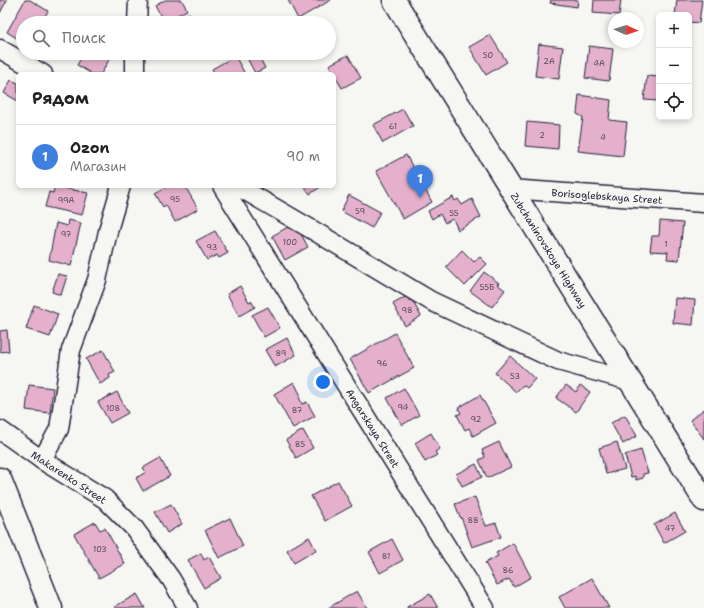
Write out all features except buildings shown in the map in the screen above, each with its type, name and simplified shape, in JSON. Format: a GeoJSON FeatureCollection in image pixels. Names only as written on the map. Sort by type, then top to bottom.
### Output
{"type":"FeatureCollection","features":[{"type":"Feature","properties":{"kind":"main road","name":"Zubchaninovskoye Highway"},"geometry":{"type":"LineString","coordinates":[[394,0],[704,500]]}},
{"type":"Feature","properties":{"kind":"main road"},"geometry":{"type":"LineString","coordinates":[[0,479],[51,608]]}},
{"type":"Feature","properties":{"kind":"street"},"geometry":{"type":"LineString","coordinates":[[137,16],[138,0]]}},
{"type":"Feature","properties":{"kind":"street"},"geometry":{"type":"LineString","coordinates":[[0,49],[16,58]]}},
{"type":"Feature","properties":{"kind":"street"},"geometry":{"type":"LineString","coordinates":[[19,60],[40,72]]}},
{"type":"Feature","properties":{"kind":"street"},"geometry":{"type":"LineString","coordinates":[[135,60],[135,72]]}},
{"type":"Feature","properties":{"kind":"street"},"geometry":{"type":"LineString","coordinates":[[42,460],[59,429],[71,350],[98,280],[109,227],[120,188]]}},
{"type":"Feature","properties":{"kind":"street","name":"Angarskaya Street"},"geometry":{"type":"LineString","coordinates":[[223,188],[485,608]]}},
{"type":"Feature","properties":{"kind":"street"},"geometry":{"type":"LineString","coordinates":[[240,188],[311,228],[431,302],[558,361],[630,381]]}},
{"type":"Feature","properties":{"kind":"street","name":"Borisoglebskaya Street"},"geometry":{"type":"LineString","coordinates":[[510,189],[704,203]]}},
{"type":"Feature","properties":{"kind":"street","name":"Makarenko Street"},"geometry":{"type":"LineString","coordinates":[[0,430],[42,460],[105,499],[134,528],[171,579],[188,608]]}},
{"type":"Feature","properties":{"kind":"place","name":"Ozon"},"geometry":{"type":"Point","coordinates":[420,198]}}]}
